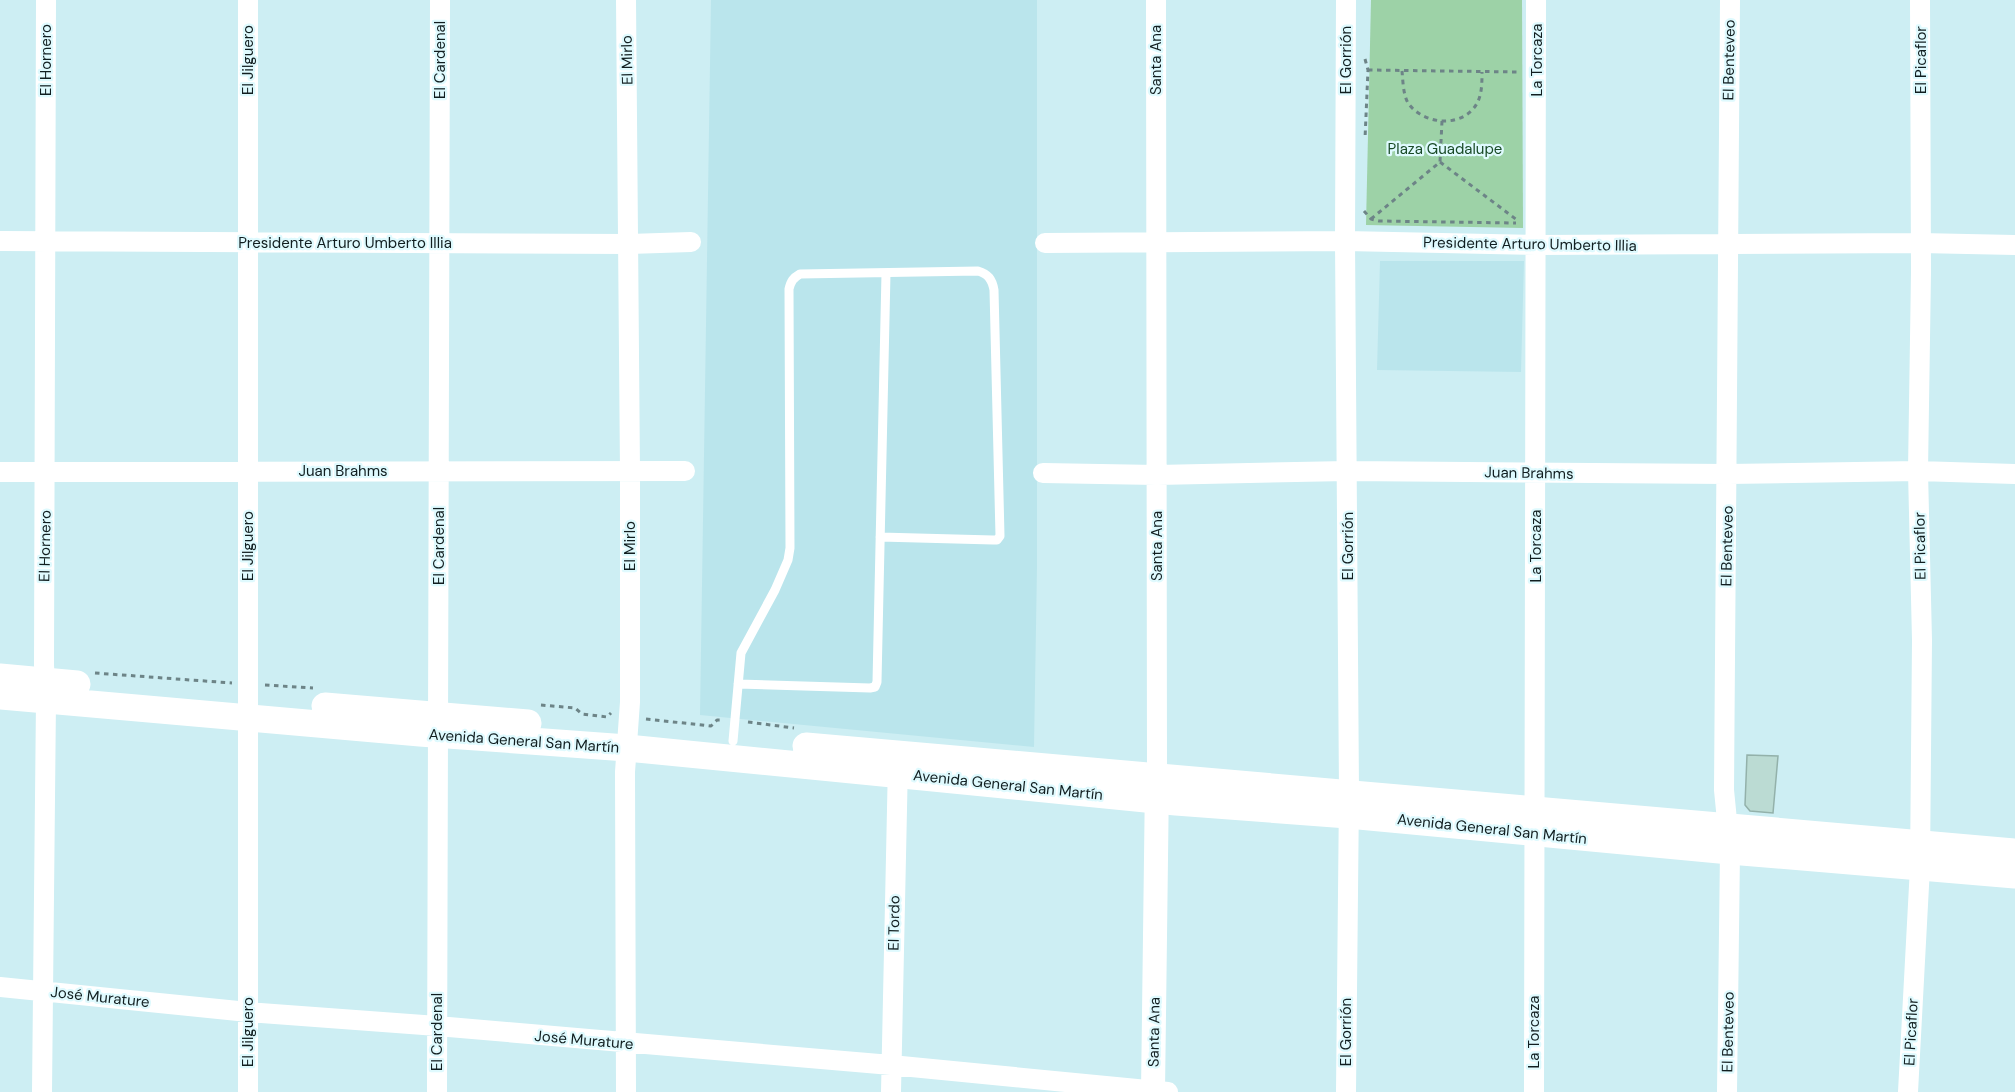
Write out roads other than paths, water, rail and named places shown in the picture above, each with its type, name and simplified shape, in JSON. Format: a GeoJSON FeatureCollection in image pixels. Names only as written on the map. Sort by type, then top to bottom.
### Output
{"type":"FeatureCollection","features":[{"type":"Feature","properties":{"kind":"main road","name":"Avenida General San Martín"},"geometry":{"type":"LineString","coordinates":[[0,677],[46,690],[248,709],[733,749],[1920,856],[2015,875]]}},
{"type":"Feature","properties":{"kind":"main road","name":"Avenida General San Martín"},"geometry":{"type":"LineString","coordinates":[[0,696],[46,690]]}},
{"type":"Feature","properties":{"kind":"main road","name":"Avenida General San Martín"},"geometry":{"type":"LineString","coordinates":[[1920,856],[2015,852]]}},
{"type":"Feature","properties":{"kind":"street","name":"El Hornero"},"geometry":{"type":"LineString","coordinates":[[42,1092],[46,690],[46,0]]}},
{"type":"Feature","properties":{"kind":"street","name":"El Jilguero"},"geometry":{"type":"LineString","coordinates":[[248,0],[248,1092]]}},
{"type":"Feature","properties":{"kind":"street","name":"El Cardenal"},"geometry":{"type":"LineString","coordinates":[[437,1092],[440,0]]}},
{"type":"Feature","properties":{"kind":"street","name":"El Mirlo"},"geometry":{"type":"LineString","coordinates":[[626,0],[630,472],[626,1092]]}},
{"type":"Feature","properties":{"kind":"street","name":"Santa Ana"},"geometry":{"type":"LineString","coordinates":[[1156,0],[1158,1092]]}},
{"type":"Feature","properties":{"kind":"street","name":"El Gorrión"},"geometry":{"type":"LineString","coordinates":[[1346,0],[1348,804],[1346,1092]]}},
{"type":"Feature","properties":{"kind":"street","name":"La Torcaza"},"geometry":{"type":"LineString","coordinates":[[1534,1092],[1536,0]]}},
{"type":"Feature","properties":{"kind":"street","name":"El Benteveo"},"geometry":{"type":"LineString","coordinates":[[1727,1092],[1729,839],[1724,790],[1730,0]]}},
{"type":"Feature","properties":{"kind":"street","name":"El Picaflor"},"geometry":{"type":"LineString","coordinates":[[1908,1092],[1920,856],[1922,640],[1918,471],[1920,0]]}},
{"type":"Feature","properties":{"kind":"street","name":"Presidente Arturo Umberto Illia"},"geometry":{"type":"LineString","coordinates":[[0,241],[628,244],[691,242]]}},
{"type":"Feature","properties":{"kind":"street","name":"Presidente Arturo Umberto Illia"},"geometry":{"type":"LineString","coordinates":[[1045,243],[1345,242],[1728,246],[1920,243],[2015,245]]}},
{"type":"Feature","properties":{"kind":"street","name":"Juan Brahms"},"geometry":{"type":"LineString","coordinates":[[0,472],[685,471]]}},
{"type":"Feature","properties":{"kind":"street","name":"Juan Brahms"},"geometry":{"type":"LineString","coordinates":[[1043,473],[1156,475],[1347,471],[1728,474],[1918,471],[2015,474]]}},
{"type":"Feature","properties":{"kind":"street","name":"El Tordo"},"geometry":{"type":"LineString","coordinates":[[891,1092],[898,764]]}},
{"type":"Feature","properties":{"kind":"street","name":"José Murature"},"geometry":{"type":"LineString","coordinates":[[0,987],[248,1012],[891,1065],[1158,1092]]}},
{"type":"Feature","properties":{"kind":"lane"},"geometry":{"type":"LineString","coordinates":[[733,749],[741,653],[775,590],[788,560],[790,548],[790,282],[800,274],[978,271],[987,274],[993,281],[1000,536],[997,540],[880,537]]}},
{"type":"Feature","properties":{"kind":"lane"},"geometry":{"type":"LineString","coordinates":[[738,684],[870,688],[875,687],[877,682],[886,273]]}},
{"type":"Feature","properties":{"kind":"park label","name":"Plaza Guadalupe"},"geometry":{"type":"Point","coordinates":[1445,149]}}]}
